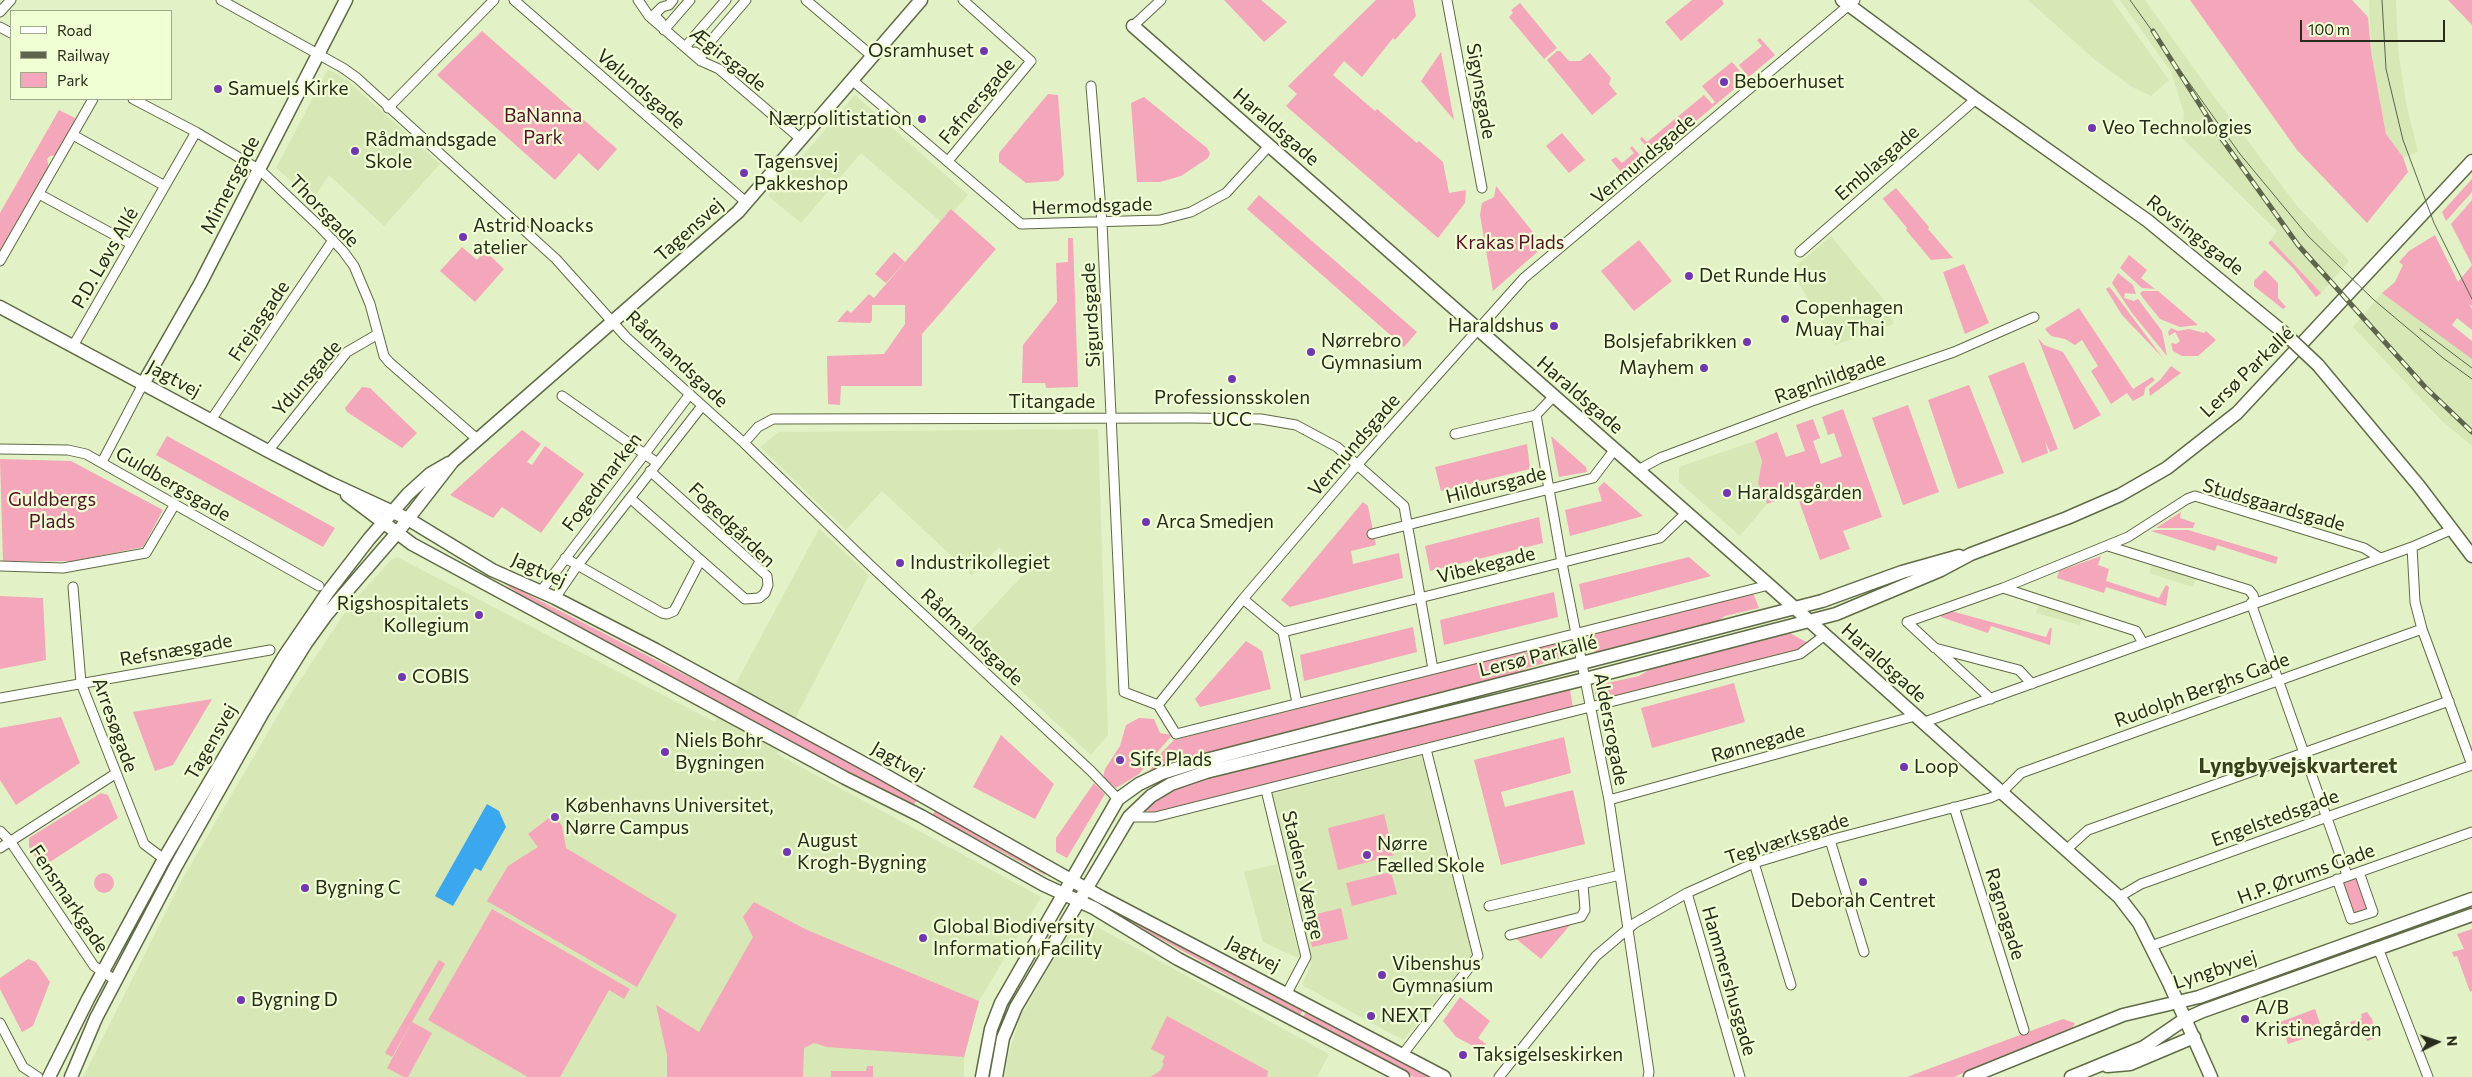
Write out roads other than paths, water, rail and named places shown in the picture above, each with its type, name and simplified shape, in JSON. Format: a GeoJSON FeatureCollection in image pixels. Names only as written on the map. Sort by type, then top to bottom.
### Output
{"type":"FeatureCollection","features":[{"type":"Feature","properties":{"kind":"street"},"geometry":{"type":"LineString","coordinates":[[0,12],[11,0]]}},
{"type":"Feature","properties":{"kind":"street","name":"Rådmandsgade"},"geometry":{"type":"LineString","coordinates":[[221,0],[344,68],[556,259],[626,337],[744,443],[870,565],[1091,771],[1118,799]]}},
{"type":"Feature","properties":{"kind":"street","name":"Mimersgade"},"geometry":{"type":"LineString","coordinates":[[143,384],[200,284],[346,0]]}},
{"type":"Feature","properties":{"kind":"street"},"geometry":{"type":"LineString","coordinates":[[388,108],[494,0]]}},
{"type":"Feature","properties":{"kind":"street","name":"Vølundsgade"},"geometry":{"type":"LineString","coordinates":[[514,0],[747,202]]}},
{"type":"Feature","properties":{"kind":"street","name":"Ægirsgade"},"geometry":{"type":"LineString","coordinates":[[638,0],[649,16],[666,28],[701,61],[719,69],[801,140]]}},
{"type":"Feature","properties":{"kind":"street"},"geometry":{"type":"LineString","coordinates":[[673,0],[654,15],[666,28],[690,0]]}},
{"type":"Feature","properties":{"kind":"street"},"geometry":{"type":"LineString","coordinates":[[726,0],[686,46],[701,56],[708,48],[709,43],[746,0]]}},
{"type":"Feature","properties":{"kind":"street"},"geometry":{"type":"LineString","coordinates":[[806,0],[872,56]]}},
{"type":"Feature","properties":{"kind":"street","name":"Tagensvej"},"geometry":{"type":"LineString","coordinates":[[49,1077],[88,999],[109,977],[176,866],[263,712],[306,643],[331,609],[397,533],[453,461],[747,202],[921,0]]}},
{"type":"Feature","properties":{"kind":"street","name":"Fafnersgade"},"geometry":{"type":"LineString","coordinates":[[948,161],[1031,61],[963,0]]}},
{"type":"Feature","properties":{"kind":"street"},"geometry":{"type":"LineString","coordinates":[[1133,26],[1161,0]]}},
{"type":"Feature","properties":{"kind":"street","name":"Sigynsgade"},"geometry":{"type":"LineString","coordinates":[[1447,0],[1482,188]]}},
{"type":"Feature","properties":{"kind":"street","name":"Rovsingsgade"},"geometry":{"type":"LineString","coordinates":[[1849,2],[1976,100],[2176,242],[2283,332],[2318,366],[2453,529],[2472,556]]}},
{"type":"Feature","properties":{"kind":"street","name":"Vermundsgade"},"geometry":{"type":"LineString","coordinates":[[1158,705],[1243,599],[1358,464],[1524,278],[1849,2]]}},
{"type":"Feature","properties":{"kind":"street","name":"Haraldsgade"},"geometry":{"type":"LineString","coordinates":[[1133,26],[1687,512],[2119,897],[2139,923],[2151,946],[2211,1077]]}},
{"type":"Feature","properties":{"kind":"street","name":"Hermodsgade"},"geometry":{"type":"LineString","coordinates":[[852,80],[1021,224],[1160,220],[1191,212],[1226,193],[1269,146]]}},
{"type":"Feature","properties":{"kind":"street","name":"Sigurdsgade"},"geometry":{"type":"LineString","coordinates":[[1091,86],[1102,222],[1124,692],[1158,705]]}},
{"type":"Feature","properties":{"kind":"street"},"geometry":{"type":"LineString","coordinates":[[0,261],[92,100]]}},
{"type":"Feature","properties":{"kind":"street","name":"Thorsgade"},"geometry":{"type":"LineString","coordinates":[[135,100],[196,132],[260,170],[333,240],[354,266],[370,304],[384,356],[477,439]]}},
{"type":"Feature","properties":{"kind":"street","name":"Emblasgade"},"geometry":{"type":"LineString","coordinates":[[1800,252],[1976,100]]}},
{"type":"Feature","properties":{"kind":"street","name":"P.D. Løvs Allé"},"geometry":{"type":"LineString","coordinates":[[73,346],[196,132]]}},
{"type":"Feature","properties":{"kind":"street"},"geometry":{"type":"LineString","coordinates":[[73,135],[165,186]]}},
{"type":"Feature","properties":{"kind":"street","name":"Lersø Parkallé"},"geometry":{"type":"LineString","coordinates":[[996,1077],[1003,1038],[1016,1007],[1128,817],[1151,796],[1172,784],[1206,772],[1585,679],[1836,614],[1941,570],[1971,554],[2068,518],[2120,495],[2167,468],[2229,420],[2261,390],[2472,161]]}},
{"type":"Feature","properties":{"kind":"street"},"geometry":{"type":"LineString","coordinates":[[39,194],[131,244]]}},
{"type":"Feature","properties":{"kind":"street","name":"Frejasgade"},"geometry":{"type":"LineString","coordinates":[[211,420],[333,240]]}},
{"type":"Feature","properties":{"kind":"street","name":"Jagtvej"},"geometry":{"type":"LineString","coordinates":[[0,307],[268,451],[330,483],[393,511],[492,570],[555,598],[856,759],[1085,888],[1444,1077]]}},
{"type":"Feature","properties":{"kind":"street","name":"Ragnhildgade"},"geometry":{"type":"LineString","coordinates":[[1638,470],[1660,458],[1812,401],[1954,352],[2034,317]]}},
{"type":"Feature","properties":{"kind":"street","name":"Ydunsgade"},"geometry":{"type":"LineString","coordinates":[[268,451],[347,352],[378,334]]}},
{"type":"Feature","properties":{"kind":"street"},"geometry":{"type":"LineString","coordinates":[[102,462],[143,384]]}},
{"type":"Feature","properties":{"kind":"street","name":"Fogedmarken"},"geometry":{"type":"LineString","coordinates":[[541,591],[690,394]]}},
{"type":"Feature","properties":{"kind":"street"},"geometry":{"type":"LineString","coordinates":[[562,396],[656,462]]}},
{"type":"Feature","properties":{"kind":"street"},"geometry":{"type":"LineString","coordinates":[[1455,434],[1536,415],[1554,396]]}},
{"type":"Feature","properties":{"kind":"street","name":"Fogedmarken"},"geometry":{"type":"LineString","coordinates":[[555,598],[656,462],[702,406]]}},
{"type":"Feature","properties":{"kind":"street","name":"Aldersrogade"},"geometry":{"type":"LineString","coordinates":[[1536,415],[1575,633],[1609,800],[1626,929],[1649,1072],[1648,1077]]}},
{"type":"Feature","properties":{"kind":"street","name":"Titangade"},"geometry":{"type":"LineString","coordinates":[[744,443],[758,427],[773,419],[1112,418],[1261,419],[1281,421],[1316,434],[1358,464],[1404,506],[1433,669]]}},
{"type":"Feature","properties":{"kind":"street","name":"Guldbergsgade"},"geometry":{"type":"LineString","coordinates":[[0,449],[68,450],[86,454],[319,586]]}},
{"type":"Feature","properties":{"kind":"street","name":"Hildursgade"},"geometry":{"type":"LineString","coordinates":[[1372,534],[1593,478],[1615,449]]}},
{"type":"Feature","properties":{"kind":"street","name":"Tagensvej"},"geometry":{"type":"LineString","coordinates":[[71,1077],[109,977],[164,859],[283,658],[328,592],[383,522],[430,474],[453,461]]}},
{"type":"Feature","properties":{"kind":"street","name":"Fogedgården"},"geometry":{"type":"LineString","coordinates":[[630,498],[745,599],[759,598],[764,593],[768,585],[767,576],[650,471]]}},
{"type":"Feature","properties":{"kind":"street","name":"Jagtvej"},"geometry":{"type":"LineString","coordinates":[[330,483],[412,544],[845,778],[921,816],[1063,894],[1078,900],[1178,958],[1403,1077]]}},
{"type":"Feature","properties":{"kind":"street","name":"Studsgaardsgade"},"geometry":{"type":"LineString","coordinates":[[1991,699],[1907,622],[2003,588],[2108,546],[2128,537],[2187,499],[2195,496],[2364,548],[2380,558]]}},
{"type":"Feature","properties":{"kind":"street"},"geometry":{"type":"LineString","coordinates":[[0,566],[76,567],[146,553],[175,504]]}},
{"type":"Feature","properties":{"kind":"street","name":"Vibekegade"},"geometry":{"type":"LineString","coordinates":[[1283,632],[1660,538],[1687,512]]}},
{"type":"Feature","properties":{"kind":"street"},"geometry":{"type":"LineString","coordinates":[[1919,720],[1991,699],[2412,547],[2453,529]]}},
{"type":"Feature","properties":{"kind":"street"},"geometry":{"type":"LineString","coordinates":[[2108,546],[2248,590],[2254,595],[2253,603],[2277,680],[2347,876]]}},
{"type":"Feature","properties":{"kind":"street"},"geometry":{"type":"LineString","coordinates":[[2412,547],[2415,602],[2422,629],[2472,763]]}},
{"type":"Feature","properties":{"kind":"street","name":"Lersø Parkallé"},"geometry":{"type":"LineString","coordinates":[[982,1077],[991,1029],[1001,1003],[1118,799],[1162,772],[1795,608],[1938,560],[1971,554]]}},
{"type":"Feature","properties":{"kind":"street"},"geometry":{"type":"LineString","coordinates":[[565,558],[662,614],[674,611],[700,560]]}},
{"type":"Feature","properties":{"kind":"street","name":"Lersø Parkallé"},"geometry":{"type":"LineString","coordinates":[[1158,705],[1176,734],[1769,585]]}},
{"type":"Feature","properties":{"kind":"street","name":"Arresøgade"},"geometry":{"type":"LineString","coordinates":[[72,587],[81,684],[144,844],[164,859]]}},
{"type":"Feature","properties":{"kind":"street"},"geometry":{"type":"LineString","coordinates":[[2003,588],[2136,631],[2143,643]]}},
{"type":"Feature","properties":{"kind":"street"},"geometry":{"type":"LineString","coordinates":[[1243,599],[1283,632],[1297,703]]}},
{"type":"Feature","properties":{"kind":"street","name":"Rudolph Berghs Gade"},"geometry":{"type":"LineString","coordinates":[[2001,793],[2021,773],[2422,629]]}},
{"type":"Feature","properties":{"kind":"street"},"geometry":{"type":"LineString","coordinates":[[1128,817],[1155,817],[1800,654],[1825,635]]}},
{"type":"Feature","properties":{"kind":"street","name":"Studsgaardsgade"},"geometry":{"type":"LineString","coordinates":[[1935,648],[2019,670],[2032,684]]}},
{"type":"Feature","properties":{"kind":"street","name":"Refsnæsgade"},"geometry":{"type":"LineString","coordinates":[[0,698],[270,650]]}},
{"type":"Feature","properties":{"kind":"street"},"geometry":{"type":"LineString","coordinates":[[2067,849],[2088,830],[2449,701]]}},
{"type":"Feature","properties":{"kind":"street","name":"Rønnegade"},"geometry":{"type":"LineString","coordinates":[[1609,800],[1919,720]]}},
{"type":"Feature","properties":{"kind":"street"},"geometry":{"type":"LineString","coordinates":[[1403,1054],[1478,956],[1426,749]]}},
{"type":"Feature","properties":{"kind":"street","name":"Engelstedsgade"},"geometry":{"type":"LineString","coordinates":[[2119,897],[2141,884],[2472,763]]}},
{"type":"Feature","properties":{"kind":"street"},"geometry":{"type":"LineString","coordinates":[[0,848],[116,774]]}},
{"type":"Feature","properties":{"kind":"street","name":"Stadens Vænge"},"geometry":{"type":"LineString","coordinates":[[1266,790],[1306,956],[1287,993]]}},
{"type":"Feature","properties":{"kind":"street"},"geometry":{"type":"LineString","coordinates":[[1954,807],[1990,798],[2001,793]]}},
{"type":"Feature","properties":{"kind":"street","name":"Teglværksgade"},"geometry":{"type":"LineString","coordinates":[[1499,1077],[1596,956],[1626,929],[1687,893],[1754,863],[1830,840],[1954,807]]}},
{"type":"Feature","properties":{"kind":"street","name":"Ragnagade"},"geometry":{"type":"LineString","coordinates":[[1954,807],[2024,1030]]}},
{"type":"Feature","properties":{"kind":"street","name":"Fensmarkgade"},"geometry":{"type":"LineString","coordinates":[[0,832],[10,842],[94,966],[109,977]]}},
{"type":"Feature","properties":{"kind":"street","name":"H.P. Ørums Gade"},"geometry":{"type":"LineString","coordinates":[[2151,946],[2472,832]]}},
{"type":"Feature","properties":{"kind":"street"},"geometry":{"type":"LineString","coordinates":[[1830,840],[1864,952]]}},
{"type":"Feature","properties":{"kind":"street"},"geometry":{"type":"LineString","coordinates":[[164,859],[176,866]]}},
{"type":"Feature","properties":{"kind":"street"},"geometry":{"type":"LineString","coordinates":[[1754,863],[1791,984]]}},
{"type":"Feature","properties":{"kind":"street"},"geometry":{"type":"LineString","coordinates":[[2338,879],[2351,919],[2368,914],[2372,912],[2359,872]]}},
{"type":"Feature","properties":{"kind":"street"},"geometry":{"type":"LineString","coordinates":[[1489,906],[1620,875]]}},
{"type":"Feature","properties":{"kind":"street"},"geometry":{"type":"LineString","coordinates":[[1510,935],[1581,917],[1585,910],[1583,884]]}},
{"type":"Feature","properties":{"kind":"street","name":"Hammershusgade"},"geometry":{"type":"LineString","coordinates":[[1687,893],[1740,1077]]}},
{"type":"Feature","properties":{"kind":"street","name":"Lyngbyvej"},"geometry":{"type":"LineString","coordinates":[[1970,1077],[2123,1015],[2198,998],[2472,899]]}},
{"type":"Feature","properties":{"kind":"street","name":"Lyngbyvej"},"geometry":{"type":"LineString","coordinates":[[2071,1077],[2144,1047],[2185,1019],[2472,915]]}},
{"type":"Feature","properties":{"kind":"street"},"geometry":{"type":"LineString","coordinates":[[2378,948],[2428,1077]]}},
{"type":"Feature","properties":{"kind":"street"},"geometry":{"type":"LineString","coordinates":[[0,1023],[23,1067],[38,1077]]}},
{"type":"Feature","properties":{"kind":"street"},"geometry":{"type":"LineString","coordinates":[[2099,1066],[2125,1066],[2194,1037]]}},
{"type":"Feature","properties":{"kind":"water"},"geometry":{"type":"Polygon","coordinates":[[[487,804],[499,811],[506,827],[481,871],[475,868],[453,906],[435,896],[487,804]]]}},
{"type":"Feature","properties":{"kind":"tram line"},"geometry":{"type":"LineString","coordinates":[[2130,0],[2240,154],[2308,236],[2374,300],[2443,358],[2472,379]]}},
{"type":"Feature","properties":{"kind":"tram line"},"geometry":{"type":"LineString","coordinates":[[2382,0],[2386,69],[2403,140],[2434,223],[2472,299]]}},
{"type":"Feature","properties":{"kind":"tram line"},"geometry":{"type":"LineString","coordinates":[[2420,329],[2472,368]]}},
{"type":"Feature","properties":{"kind":"railway"},"geometry":{"type":"LineString","coordinates":[[2153,31],[2219,135],[2298,245],[2425,387],[2472,432]]}},
{"type":"Feature","properties":{"kind":"place","name":"Osramhuset"},"geometry":{"type":"Point","coordinates":[984,51]}},
{"type":"Feature","properties":{"kind":"place","name":"Beboerhuset"},"geometry":{"type":"Point","coordinates":[1724,82]}},
{"type":"Feature","properties":{"kind":"place","name":"Samuels Kirke"},"geometry":{"type":"Point","coordinates":[218,89]}},
{"type":"Feature","properties":{"kind":"place","name":"Nærpolitistation"},"geometry":{"type":"Point","coordinates":[922,119]}},
{"type":"Feature","properties":{"kind":"place","name":"Veo Technologies"},"geometry":{"type":"Point","coordinates":[2092,128]}},
{"type":"Feature","properties":{"kind":"place","name":"Rådmandsgade Skole"},"geometry":{"type":"Point","coordinates":[355,151]}},
{"type":"Feature","properties":{"kind":"place","name":"Tagensvej Pakkeshop"},"geometry":{"type":"Point","coordinates":[744,173]}},
{"type":"Feature","properties":{"kind":"place","name":"Astrid Noacks atelier"},"geometry":{"type":"Point","coordinates":[463,237]}},
{"type":"Feature","properties":{"kind":"place","name":"Det Runde Hus"},"geometry":{"type":"Point","coordinates":[1689,276]}},
{"type":"Feature","properties":{"kind":"place","name":"Copenhagen Muay Thai"},"geometry":{"type":"Point","coordinates":[1785,319]}},
{"type":"Feature","properties":{"kind":"place","name":"Haraldshus"},"geometry":{"type":"Point","coordinates":[1554,326]}},
{"type":"Feature","properties":{"kind":"place","name":"Bolsjefabrikken"},"geometry":{"type":"Point","coordinates":[1747,342]}},
{"type":"Feature","properties":{"kind":"place","name":"Nørrebro Gymnasium"},"geometry":{"type":"Point","coordinates":[1311,352]}},
{"type":"Feature","properties":{"kind":"place","name":"Mayhem"},"geometry":{"type":"Point","coordinates":[1704,368]}},
{"type":"Feature","properties":{"kind":"place","name":"Professionsskolen UCC"},"geometry":{"type":"Point","coordinates":[1232,379]}},
{"type":"Feature","properties":{"kind":"place","name":"Haraldsgården"},"geometry":{"type":"Point","coordinates":[1727,493]}},
{"type":"Feature","properties":{"kind":"place","name":"Arca Smedjen"},"geometry":{"type":"Point","coordinates":[1146,522]}},
{"type":"Feature","properties":{"kind":"place","name":"Industrikollegiet"},"geometry":{"type":"Point","coordinates":[900,563]}},
{"type":"Feature","properties":{"kind":"place","name":"Rigshospitalets Kollegium"},"geometry":{"type":"Point","coordinates":[479,615]}},
{"type":"Feature","properties":{"kind":"place","name":"COBIS"},"geometry":{"type":"Point","coordinates":[402,677]}},
{"type":"Feature","properties":{"kind":"place","name":"Niels Bohr Bygningen"},"geometry":{"type":"Point","coordinates":[665,752]}},
{"type":"Feature","properties":{"kind":"place","name":"Sifs Plads"},"geometry":{"type":"Point","coordinates":[1120,760]}},
{"type":"Feature","properties":{"kind":"place","name":"Loop"},"geometry":{"type":"Point","coordinates":[1904,767]}},
{"type":"Feature","properties":{"kind":"place","name":"Københavns Universitet, Nørre Campus"},"geometry":{"type":"Point","coordinates":[555,817]}},
{"type":"Feature","properties":{"kind":"place","name":"August Krogh-Bygning"},"geometry":{"type":"Point","coordinates":[787,852]}},
{"type":"Feature","properties":{"kind":"place","name":"Nørre Fælled Skole"},"geometry":{"type":"Point","coordinates":[1367,855]}},
{"type":"Feature","properties":{"kind":"place","name":"Deborah Centret"},"geometry":{"type":"Point","coordinates":[1863,882]}},
{"type":"Feature","properties":{"kind":"place","name":"Bygning C"},"geometry":{"type":"Point","coordinates":[305,888]}},
{"type":"Feature","properties":{"kind":"place","name":"Global Biodiversity Information Facility"},"geometry":{"type":"Point","coordinates":[923,938]}},
{"type":"Feature","properties":{"kind":"place","name":"Vibenshus Gymnasium"},"geometry":{"type":"Point","coordinates":[1382,975]}},
{"type":"Feature","properties":{"kind":"place","name":"Bygning D"},"geometry":{"type":"Point","coordinates":[241,1000]}},
{"type":"Feature","properties":{"kind":"place","name":"NEXT"},"geometry":{"type":"Point","coordinates":[1371,1016]}},
{"type":"Feature","properties":{"kind":"place","name":"A/B Kristinegården"},"geometry":{"type":"Point","coordinates":[2245,1019]}},
{"type":"Feature","properties":{"kind":"place","name":"Taksigelseskirken"},"geometry":{"type":"Point","coordinates":[1463,1055]}},
{"type":"Feature","properties":{"kind":"district","name":"Lyngbyvejskvarteret"},"geometry":{"type":"Point","coordinates":[2298,766]}},
{"type":"Feature","properties":{"kind":"park label","name":"BaNanna Park"},"geometry":{"type":"Point","coordinates":[543,127]}},
{"type":"Feature","properties":{"kind":"park label","name":"Krakas Plads"},"geometry":{"type":"Point","coordinates":[1510,243]}},
{"type":"Feature","properties":{"kind":"park label","name":"Guldbergs Plads"},"geometry":{"type":"Point","coordinates":[52,511]}}]}
